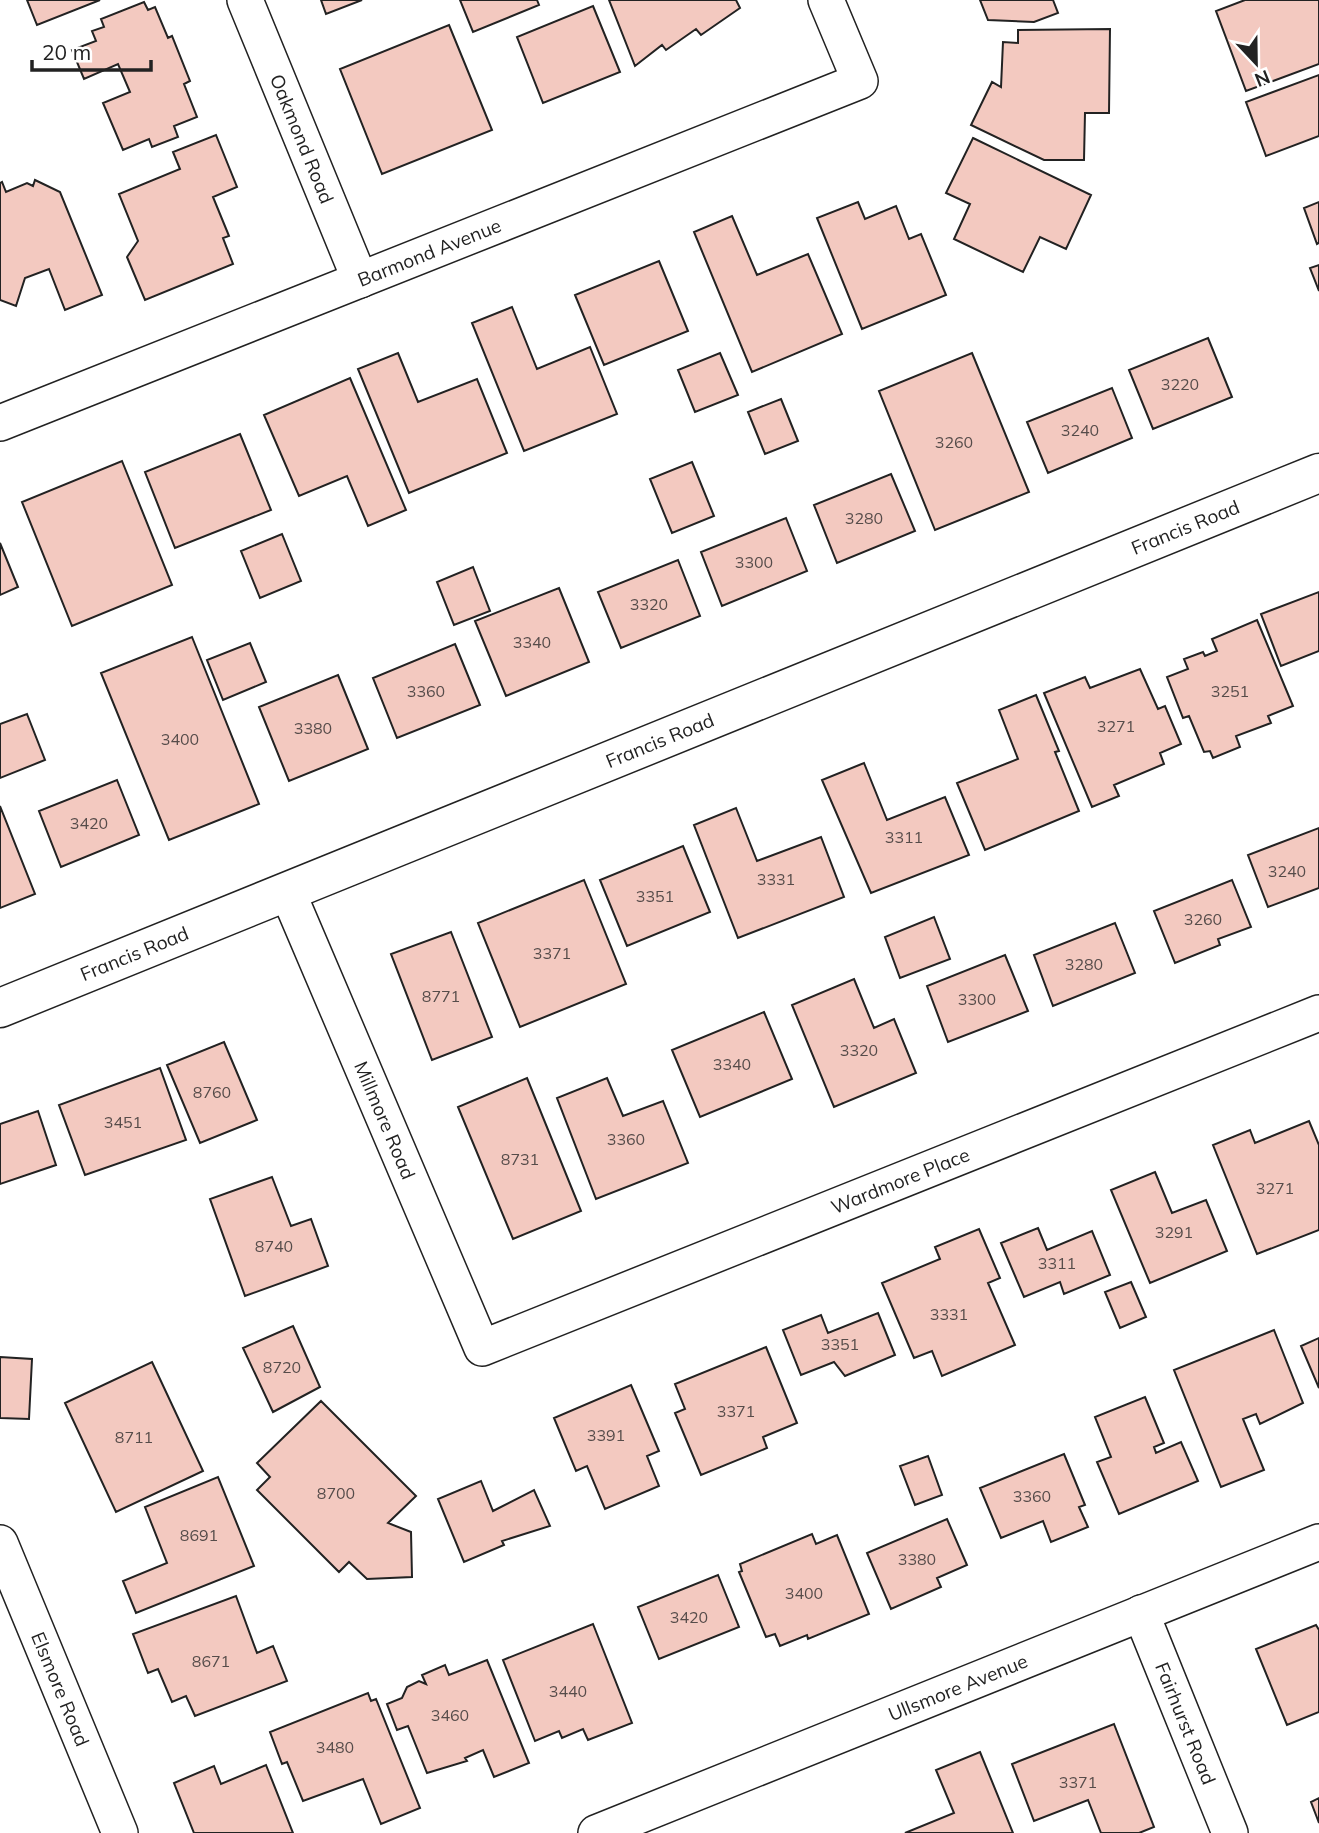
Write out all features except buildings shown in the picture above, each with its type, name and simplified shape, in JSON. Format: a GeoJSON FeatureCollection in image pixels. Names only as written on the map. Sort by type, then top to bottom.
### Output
{"type":"FeatureCollection","features":[{"type":"Feature","properties":{"kind":"street","name":"Oakmond Road"},"geometry":{"type":"LineString","coordinates":[[245,0],[360,280]]}},
{"type":"Feature","properties":{"kind":"street","name":"Barmond Avenue"},"geometry":{"type":"LineString","coordinates":[[0,423],[860,81],[826,0]]}},
{"type":"Feature","properties":{"kind":"street","name":"Francis Road"},"geometry":{"type":"LineString","coordinates":[[0,1008],[1319,473]]}},
{"type":"Feature","properties":{"kind":"street","name":"Millmore Road"},"geometry":{"type":"LineString","coordinates":[[288,893],[482,1348]]}},
{"type":"Feature","properties":{"kind":"street","name":"Wardmore Place"},"geometry":{"type":"LineString","coordinates":[[482,1348],[1319,1013]]}},
{"type":"Feature","properties":{"kind":"street","name":"Ullsmore Avenue"},"geometry":{"type":"LineString","coordinates":[[596,1833],[1319,1542]]}},
{"type":"Feature","properties":{"kind":"street","name":"Elsmore Road"},"geometry":{"type":"LineString","coordinates":[[1,1543],[120,1833]]}},
{"type":"Feature","properties":{"kind":"street","name":"Fairhurst Road"},"geometry":{"type":"LineString","coordinates":[[1141,1613],[1230,1833]]}}]}
